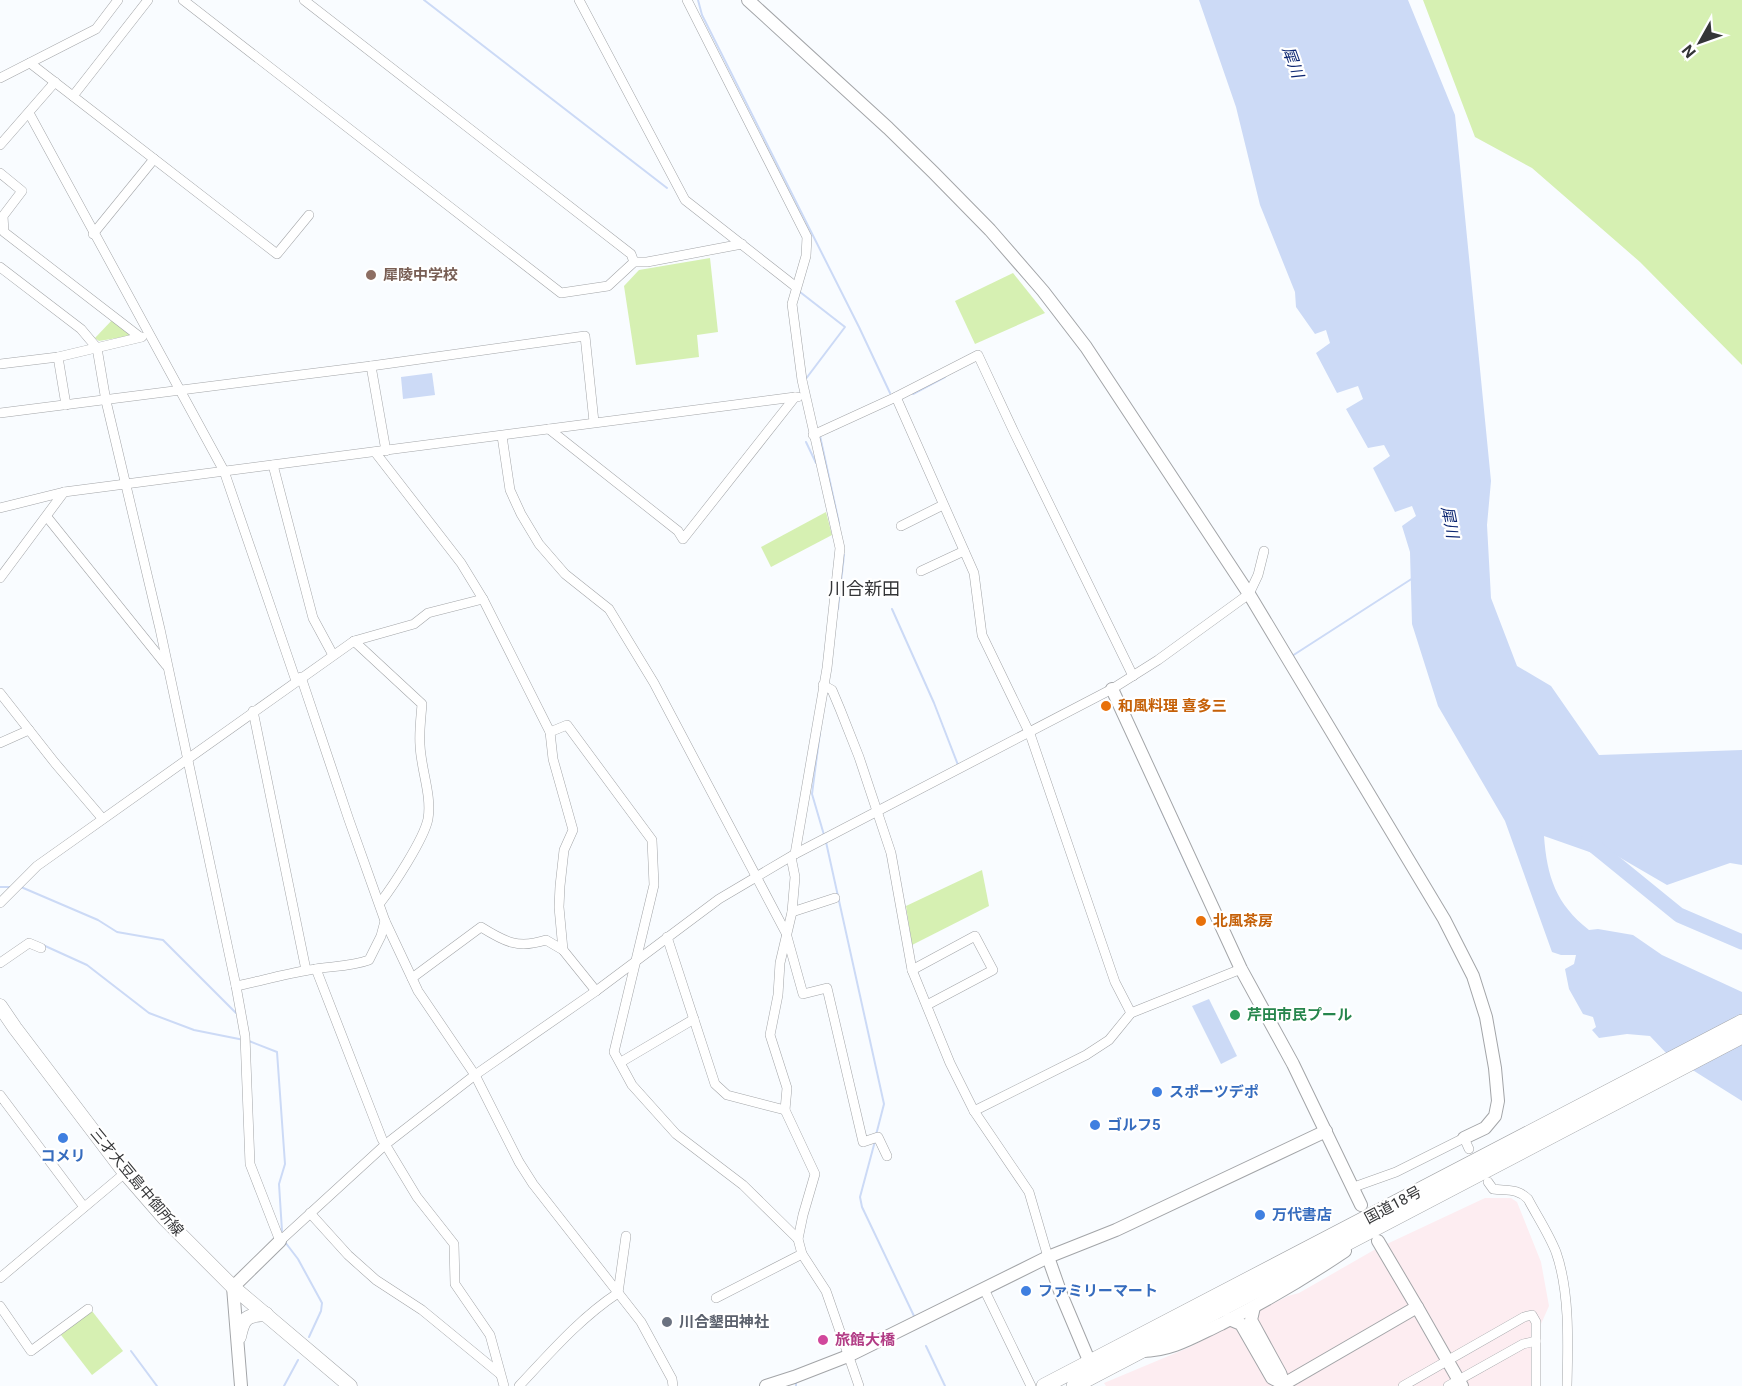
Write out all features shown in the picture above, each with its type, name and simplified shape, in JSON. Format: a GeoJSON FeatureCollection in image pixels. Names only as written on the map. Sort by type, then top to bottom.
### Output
{"type":"FeatureCollection","features":[{"type":"Feature","properties":{"kind":"highway","name":"国道18号"},"geometry":{"type":"LineString","coordinates":[[1044,1386],[1094,1373],[1142,1351],[1350,1242],[1742,1022]]}},
{"type":"Feature","properties":{"kind":"highway","name":"国道18号"},"geometry":{"type":"LineString","coordinates":[[1074,1386],[1094,1373],[1538,1136],[1742,1036]]}},
{"type":"Feature","properties":{"kind":"main road","name":"三才大豆島中御所線"},"geometry":{"type":"LineString","coordinates":[[0,1006],[125,1173],[165,1220],[233,1287],[350,1386]]}},
{"type":"Feature","properties":{"kind":"main road"},"geometry":{"type":"LineString","coordinates":[[239,1337],[242,1322],[248,1317],[266,1314]]}},
{"type":"Feature","properties":{"kind":"street"},"geometry":{"type":"LineString","coordinates":[[0,78],[96,29],[118,0]]}},
{"type":"Feature","properties":{"kind":"street"},"geometry":{"type":"LineString","coordinates":[[73,96],[148,0]]}},
{"type":"Feature","properties":{"kind":"street"},"geometry":{"type":"LineString","coordinates":[[183,0],[561,293],[608,286],[634,262],[647,262],[742,244]]}},
{"type":"Feature","properties":{"kind":"street"},"geometry":{"type":"LineString","coordinates":[[304,0],[631,254],[634,262]]}},
{"type":"Feature","properties":{"kind":"street"},"geometry":{"type":"LineString","coordinates":[[579,0],[684,200],[796,287]]}},
{"type":"Feature","properties":{"kind":"street"},"geometry":{"type":"LineString","coordinates":[[687,0],[810,235],[792,304],[813,435],[840,548],[838,582],[824,685],[793,856],[795,877],[792,912],[780,963],[778,995],[770,1035],[787,1088],[785,1110],[815,1174],[798,1239],[802,1254],[826,1291],[859,1386]]}},
{"type":"Feature","properties":{"kind":"street"},"geometry":{"type":"LineString","coordinates":[[748,0],[918,157],[990,230],[1043,291],[1086,347],[1249,594],[1444,919],[1473,976],[1486,1017],[1495,1068],[1498,1101],[1495,1116],[1467,1143],[1354,1187]]}},
{"type":"Feature","properties":{"kind":"street"},"geometry":{"type":"LineString","coordinates":[[30,63],[277,254],[309,214]]}},
{"type":"Feature","properties":{"kind":"street"},"geometry":{"type":"LineString","coordinates":[[0,145],[55,82]]}},
{"type":"Feature","properties":{"kind":"street"},"geometry":{"type":"LineString","coordinates":[[29,113],[224,471],[385,921],[412,978],[442,1029],[475,1075],[532,1184],[641,1322],[672,1379],[673,1386]]}},
{"type":"Feature","properties":{"kind":"street"},"geometry":{"type":"LineString","coordinates":[[93,234],[154,159]]}},
{"type":"Feature","properties":{"kind":"street"},"geometry":{"type":"LineString","coordinates":[[0,172],[22,191],[3,216],[4,232],[140,338]]}},
{"type":"Feature","properties":{"kind":"street"},"geometry":{"type":"LineString","coordinates":[[0,267],[81,329],[97,348],[106,401],[168,667],[236,986],[245,1039],[250,1164],[280,1241]]}},
{"type":"Feature","properties":{"kind":"street"},"geometry":{"type":"LineString","coordinates":[[1,362],[58,357],[151,335]]}},
{"type":"Feature","properties":{"kind":"street"},"geometry":{"type":"LineString","coordinates":[[0,413],[106,401],[585,336],[594,422]]}},
{"type":"Feature","properties":{"kind":"street"},"geometry":{"type":"LineString","coordinates":[[813,435],[896,397],[978,355],[1133,676]]}},
{"type":"Feature","properties":{"kind":"street"},"geometry":{"type":"LineString","coordinates":[[58,357],[66,405]]}},
{"type":"Feature","properties":{"kind":"street"},"geometry":{"type":"LineString","coordinates":[[371,366],[386,451]]}},
{"type":"Feature","properties":{"kind":"street"},"geometry":{"type":"LineString","coordinates":[[549,429],[678,531],[683,539],[804,387]]}},
{"type":"Feature","properties":{"kind":"street"},"geometry":{"type":"LineString","coordinates":[[0,508],[64,492],[795,397]]}},
{"type":"Feature","properties":{"kind":"street"},"geometry":{"type":"LineString","coordinates":[[896,397],[974,573],[982,635],[1030,734],[1115,982],[1131,1013]]}},
{"type":"Feature","properties":{"kind":"street"},"geometry":{"type":"LineString","coordinates":[[502,436],[510,490],[521,514],[539,544],[565,574],[609,609],[654,683],[786,933],[803,994],[827,988],[863,1142],[875,1138],[887,1156]]}},
{"type":"Feature","properties":{"kind":"street"},"geometry":{"type":"LineString","coordinates":[[375,452],[461,563],[483,599],[550,732],[553,759],[573,830],[564,850],[560,886],[559,907],[563,950]]}},
{"type":"Feature","properties":{"kind":"street"},"geometry":{"type":"LineString","coordinates":[[273,465],[313,618],[333,655]]}},
{"type":"Feature","properties":{"kind":"street"},"geometry":{"type":"LineString","coordinates":[[0,578],[64,492]]}},
{"type":"Feature","properties":{"kind":"street"},"geometry":{"type":"LineString","coordinates":[[904,524],[943,505]]}},
{"type":"Feature","properties":{"kind":"street"},"geometry":{"type":"LineString","coordinates":[[47,517],[168,667]]}},
{"type":"Feature","properties":{"kind":"street"},"geometry":{"type":"LineString","coordinates":[[241,1386],[239,1337],[233,1287],[386,1144],[475,1075],[596,991],[704,909],[793,856],[1030,734],[1133,676],[1249,594],[1258,575],[1264,550]]}},
{"type":"Feature","properties":{"kind":"street"},"geometry":{"type":"LineString","coordinates":[[921,571],[964,551]]}},
{"type":"Feature","properties":{"kind":"street"},"geometry":{"type":"LineString","coordinates":[[0,903],[37,866],[354,641],[414,624],[428,613],[483,599]]}},
{"type":"Feature","properties":{"kind":"street"},"geometry":{"type":"LineString","coordinates":[[354,641],[422,704],[420,746],[428,803],[428,820],[402,870],[380,903]]}},
{"type":"Feature","properties":{"kind":"street"},"geometry":{"type":"LineString","coordinates":[[824,685],[832,690],[860,756],[891,853],[912,970],[950,1063],[974,1111],[1029,1192],[1061,1294],[1094,1373]]}},
{"type":"Feature","properties":{"kind":"street"},"geometry":{"type":"LineString","coordinates":[[1112,689],[1241,969],[1293,1064],[1361,1205]]}},
{"type":"Feature","properties":{"kind":"street"},"geometry":{"type":"LineString","coordinates":[[0,693],[102,818]]}},
{"type":"Feature","properties":{"kind":"street"},"geometry":{"type":"LineString","coordinates":[[253,711],[311,969],[366,1102],[386,1144],[417,1197],[454,1244],[455,1284],[490,1335],[504,1386]]}},
{"type":"Feature","properties":{"kind":"street"},"geometry":{"type":"LineString","coordinates":[[550,732],[567,724],[652,840],[654,885],[614,1052],[632,1085],[676,1134],[742,1185],[798,1239]]}},
{"type":"Feature","properties":{"kind":"street"},"geometry":{"type":"LineString","coordinates":[[0,743],[29,730]]}},
{"type":"Feature","properties":{"kind":"street"},"geometry":{"type":"LineString","coordinates":[[792,912],[835,898]]}},
{"type":"Feature","properties":{"kind":"street"},"geometry":{"type":"LineString","coordinates":[[236,986],[311,969],[344,964],[355,966],[369,960],[381,936],[385,921]]}},
{"type":"Feature","properties":{"kind":"street"},"geometry":{"type":"LineString","coordinates":[[412,978],[481,927],[501,939],[519,945],[530,945],[546,940],[563,950],[596,991]]}},
{"type":"Feature","properties":{"kind":"street"},"geometry":{"type":"LineString","coordinates":[[912,970],[975,936],[993,970],[927,1005]]}},
{"type":"Feature","properties":{"kind":"street"},"geometry":{"type":"LineString","coordinates":[[667,937],[715,1084],[719,1090],[727,1095],[785,1110]]}},
{"type":"Feature","properties":{"kind":"street"},"geometry":{"type":"LineString","coordinates":[[0,963],[29,943],[37,946]]}},
{"type":"Feature","properties":{"kind":"street"},"geometry":{"type":"LineString","coordinates":[[974,1111],[1086,1055],[1109,1040],[1131,1013],[1241,969]]}},
{"type":"Feature","properties":{"kind":"street"},"geometry":{"type":"LineString","coordinates":[[621,1062],[694,1019]]}},
{"type":"Feature","properties":{"kind":"street"},"geometry":{"type":"LineString","coordinates":[[0,1095],[84,1207]]}},
{"type":"Feature","properties":{"kind":"street"},"geometry":{"type":"LineString","coordinates":[[766,1386],[848,1356],[1048,1257],[1116,1230],[1326,1131]]}},
{"type":"Feature","properties":{"kind":"street"},"geometry":{"type":"LineString","coordinates":[[0,1278],[125,1173]]}},
{"type":"Feature","properties":{"kind":"street"},"geometry":{"type":"LineString","coordinates":[[1488,1182],[1493,1189],[1513,1189],[1522,1192],[1556,1252],[1563,1282],[1568,1347],[1567,1386]]}},
{"type":"Feature","properties":{"kind":"street"},"geometry":{"type":"LineString","coordinates":[[310,1213],[348,1255],[376,1280],[422,1310],[500,1374]]}},
{"type":"Feature","properties":{"kind":"street"},"geometry":{"type":"LineString","coordinates":[[519,1386],[564,1338],[618,1293],[626,1236]]}},
{"type":"Feature","properties":{"kind":"street"},"geometry":{"type":"LineString","coordinates":[[1378,1241],[1447,1360],[1456,1384],[1523,1344],[1536,1341]]}},
{"type":"Feature","properties":{"kind":"street"},"geometry":{"type":"LineString","coordinates":[[1142,1351],[1173,1347],[1254,1307],[1347,1250],[1350,1242]]}},
{"type":"Feature","properties":{"kind":"street"},"geometry":{"type":"LineString","coordinates":[[716,1298],[802,1254]]}},
{"type":"Feature","properties":{"kind":"street"},"geometry":{"type":"LineString","coordinates":[[984,1289],[1031,1386]]}},
{"type":"Feature","properties":{"kind":"street"},"geometry":{"type":"LineString","coordinates":[[0,1306],[31,1351],[88,1309]]}},
{"type":"Feature","properties":{"kind":"street"},"geometry":{"type":"LineString","coordinates":[[1254,1307],[1251,1320],[1280,1373],[1283,1386]]}},
{"type":"Feature","properties":{"kind":"street"},"geometry":{"type":"LineString","coordinates":[[1283,1386],[1417,1307]]}},
{"type":"Feature","properties":{"kind":"street"},"geometry":{"type":"LineString","coordinates":[[1403,1386],[1524,1317],[1532,1315],[1536,1322],[1536,1386]]}},
{"type":"Feature","properties":{"kind":"street"},"geometry":{"type":"LineString","coordinates":[[1229,1320],[1241,1324],[1272,1378],[1283,1386]]}},
{"type":"Feature","properties":{"kind":"shaded area"},"geometry":{"type":"Polygon","coordinates":[[[1485,1198],[1511,1198],[1517,1202],[1541,1262],[1549,1306],[1541,1324],[1540,1386],[1106,1386],[1104,1383],[1190,1347],[1288,1296],[1299,1293],[1374,1250],[1485,1198]]]}},
{"type":"Feature","properties":{"kind":"green space"},"geometry":{"type":"Polygon","coordinates":[[[1423,0],[1742,0],[1742,365],[1640,262],[1532,168],[1475,137],[1423,0]]]}},
{"type":"Feature","properties":{"kind":"green space"},"geometry":{"type":"Polygon","coordinates":[[[710,258],[718,332],[697,335],[699,357],[636,365],[624,286],[639,270],[710,258]]]}},
{"type":"Feature","properties":{"kind":"green space"},"geometry":{"type":"Polygon","coordinates":[[[1013,273],[1045,313],[975,344],[955,301],[1013,273]]]}},
{"type":"Feature","properties":{"kind":"green space"},"geometry":{"type":"Polygon","coordinates":[[[114,318],[131,332],[129,336],[99,341],[95,338],[114,318]]]}},
{"type":"Feature","properties":{"kind":"green space"},"geometry":{"type":"Polygon","coordinates":[[[826,512],[832,535],[771,567],[761,547],[826,512]]]}},
{"type":"Feature","properties":{"kind":"green space"},"geometry":{"type":"Polygon","coordinates":[[[982,870],[989,906],[912,945],[906,906],[982,870]]]}},
{"type":"Feature","properties":{"kind":"green space"},"geometry":{"type":"Polygon","coordinates":[[[92,1311],[123,1351],[92,1375],[61,1335],[92,1311]]]}},
{"type":"Feature","properties":{"kind":"water"},"geometry":{"type":"Polygon","coordinates":[[[1199,0],[1408,0],[1455,115],[1491,481],[1487,525],[1491,598],[1517,666],[1551,686],[1599,755],[1742,750],[1742,865],[1730,863],[1667,885],[1612,853],[1598,855],[1544,836],[1551,877],[1555,889],[1568,910],[1589,930],[1598,929],[1633,935],[1662,955],[1742,992],[1742,1101],[1667,1054],[1650,1036],[1627,1034],[1599,1038],[1592,1030],[1596,1027],[1593,1017],[1583,1014],[1569,989],[1565,969],[1574,964],[1576,955],[1561,955],[1552,952],[1505,821],[1438,706],[1412,624],[1410,552],[1402,526],[1416,516],[1412,506],[1395,512],[1373,468],[1390,456],[1384,445],[1368,448],[1346,409],[1363,399],[1358,386],[1337,393],[1316,353],[1330,343],[1326,330],[1315,334],[1296,307],[1295,292],[1260,205],[1236,107],[1199,0]]]}},
{"type":"Feature","properties":{"kind":"water"},"geometry":{"type":"Polygon","coordinates":[[[432,373],[435,395],[403,399],[401,377],[432,373]]]}},
{"type":"Feature","properties":{"kind":"water"},"geometry":{"type":"Polygon","coordinates":[[[1209,999],[1237,1056],[1221,1064],[1192,1006],[1209,999]]]}},
{"type":"Feature","properties":{"kind":"waterway"},"geometry":{"type":"LineString","coordinates":[[424,0],[667,188]]}},
{"type":"Feature","properties":{"kind":"waterway"},"geometry":{"type":"LineString","coordinates":[[698,0],[702,15],[890,393]]}},
{"type":"Feature","properties":{"kind":"waterway"},"geometry":{"type":"LineString","coordinates":[[800,292],[845,327],[805,380]]}},
{"type":"Feature","properties":{"kind":"waterway"},"geometry":{"type":"LineString","coordinates":[[913,394],[945,377]]}},
{"type":"Feature","properties":{"kind":"waterway"},"geometry":{"type":"LineString","coordinates":[[820,436],[839,523]]}},
{"type":"Feature","properties":{"kind":"waterway"},"geometry":{"type":"LineString","coordinates":[[806,442],[816,463]]}},
{"type":"Feature","properties":{"kind":"waterway"},"geometry":{"type":"LineString","coordinates":[[838,609],[844,555]]}},
{"type":"Feature","properties":{"kind":"waterway"},"geometry":{"type":"LineString","coordinates":[[1292,656],[1413,578]]}},
{"type":"Feature","properties":{"kind":"waterway"},"geometry":{"type":"LineString","coordinates":[[892,609],[934,703],[958,765]]}},
{"type":"Feature","properties":{"kind":"waterway"},"geometry":{"type":"LineString","coordinates":[[820,732],[812,794],[824,835]]}},
{"type":"Feature","properties":{"kind":"waterway"},"geometry":{"type":"LineString","coordinates":[[1158,803],[1192,877]]}},
{"type":"Feature","properties":{"kind":"waterway","name":"犀川"},"geometry":{"type":"LineString","coordinates":[[1588,841],[1679,915],[1742,942]]}},
{"type":"Feature","properties":{"kind":"waterway"},"geometry":{"type":"LineString","coordinates":[[826,842],[884,1104],[876,1135]]}},
{"type":"Feature","properties":{"kind":"waterway"},"geometry":{"type":"LineString","coordinates":[[0,887],[13,887]]}},
{"type":"Feature","properties":{"kind":"waterway"},"geometry":{"type":"LineString","coordinates":[[21,887],[98,920],[117,932],[163,940],[236,1013]]}},
{"type":"Feature","properties":{"kind":"waterway"},"geometry":{"type":"LineString","coordinates":[[43,945],[87,965],[149,1013],[194,1030],[244,1040]]}},
{"type":"Feature","properties":{"kind":"waterway"},"geometry":{"type":"LineString","coordinates":[[249,1041],[277,1052],[285,1164],[279,1184],[282,1231]]}},
{"type":"Feature","properties":{"kind":"waterway"},"geometry":{"type":"LineString","coordinates":[[875,1141],[860,1197],[862,1207],[914,1316]]}},
{"type":"Feature","properties":{"kind":"waterway"},"geometry":{"type":"LineString","coordinates":[[285,1242],[298,1259],[322,1303],[321,1311],[309,1337]]}},
{"type":"Feature","properties":{"kind":"waterway"},"geometry":{"type":"LineString","coordinates":[[926,1346],[945,1386]]}},
{"type":"Feature","properties":{"kind":"waterway"},"geometry":{"type":"LineString","coordinates":[[131,1351],[157,1386]]}},
{"type":"Feature","properties":{"kind":"waterway"},"geometry":{"type":"LineString","coordinates":[[284,1386],[298,1360]]}},
{"type":"Feature","properties":{"kind":"place","name":"犀陵中学校"},"geometry":{"type":"Point","coordinates":[371,275]}},
{"type":"Feature","properties":{"kind":"place","name":"和風料理 喜多三"},"geometry":{"type":"Point","coordinates":[1106,706]}},
{"type":"Feature","properties":{"kind":"place","name":"北風茶房"},"geometry":{"type":"Point","coordinates":[1201,921]}},
{"type":"Feature","properties":{"kind":"place","name":"芹田市民プール"},"geometry":{"type":"Point","coordinates":[1235,1015]}},
{"type":"Feature","properties":{"kind":"place","name":"スポーツデポ"},"geometry":{"type":"Point","coordinates":[1157,1092]}},
{"type":"Feature","properties":{"kind":"place","name":"ゴルフ5"},"geometry":{"type":"Point","coordinates":[1095,1125]}},
{"type":"Feature","properties":{"kind":"place","name":"コメリ"},"geometry":{"type":"Point","coordinates":[63,1138]}},
{"type":"Feature","properties":{"kind":"place","name":"万代書店"},"geometry":{"type":"Point","coordinates":[1260,1215]}},
{"type":"Feature","properties":{"kind":"place","name":"ファミリーマート"},"geometry":{"type":"Point","coordinates":[1026,1291]}},
{"type":"Feature","properties":{"kind":"place","name":"川合墾田神社"},"geometry":{"type":"Point","coordinates":[667,1322]}},
{"type":"Feature","properties":{"kind":"place","name":"旅館大橋"},"geometry":{"type":"Point","coordinates":[823,1340]}},
{"type":"Feature","properties":{"kind":"district","name":"川合新田"},"geometry":{"type":"Point","coordinates":[864,588]}}]}
